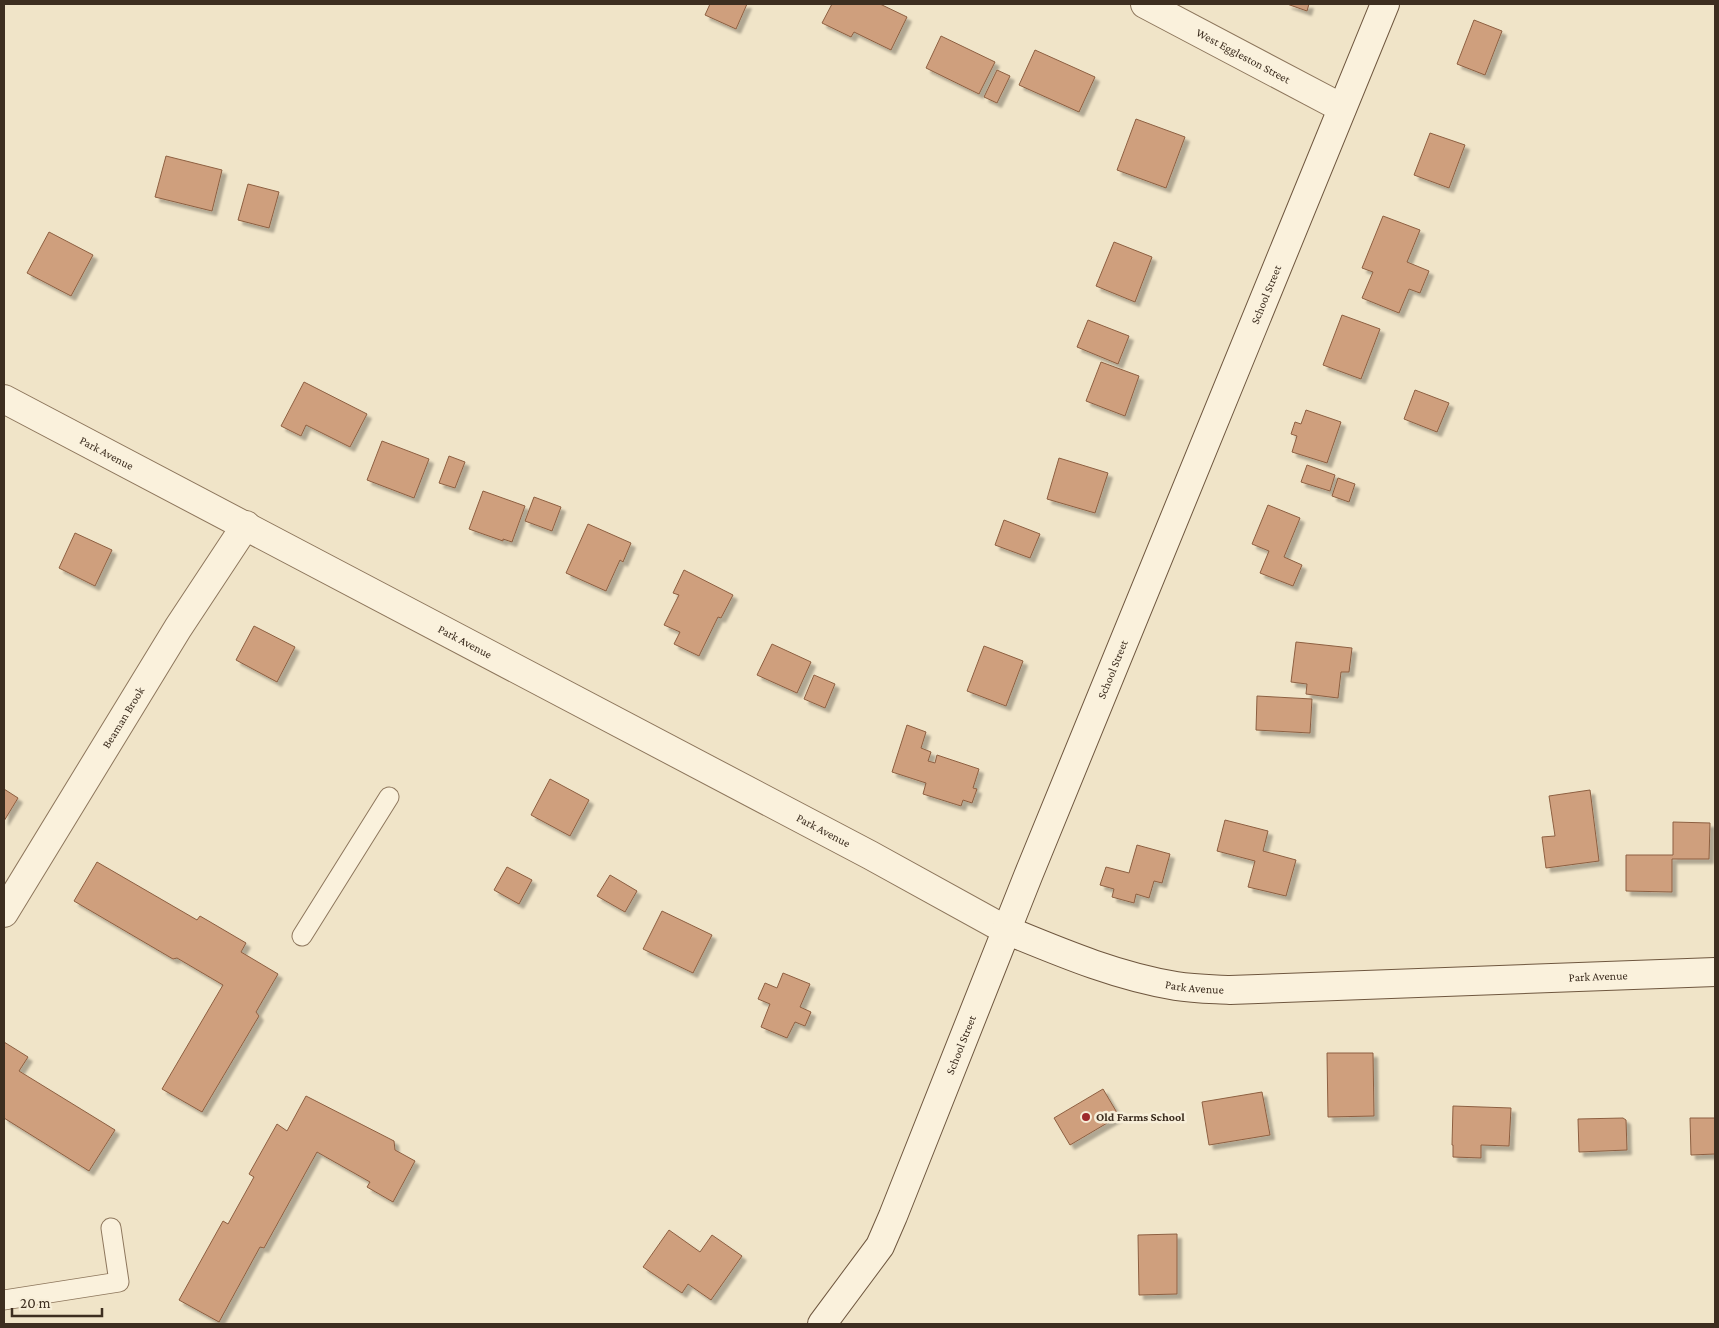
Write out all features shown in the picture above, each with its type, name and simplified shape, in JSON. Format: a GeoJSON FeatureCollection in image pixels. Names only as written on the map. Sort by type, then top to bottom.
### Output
{"type":"FeatureCollection","features":[{"type":"Feature","properties":{"kind":"main road","name":"West Eggleston Street"},"geometry":{"type":"LineString","coordinates":[[1145,4],[1342,108]]}},
{"type":"Feature","properties":{"kind":"main road","name":"School Street"},"geometry":{"type":"LineString","coordinates":[[822,1324],[880,1246],[1006,930],[1385,4]]}},
{"type":"Feature","properties":{"kind":"main road","name":"Park Avenue"},"geometry":{"type":"LineString","coordinates":[[4,399],[861,850],[1006,930],[1086,963],[1133,977],[1178,987],[1230,990],[1715,972]]}},
{"type":"Feature","properties":{"kind":"main road","name":"Beaman Brook"},"geometry":{"type":"LineString","coordinates":[[4,913],[178,628],[246,525]]}},
{"type":"Feature","properties":{"kind":"lane"},"geometry":{"type":"LineString","coordinates":[[302,936],[389,798]]}},
{"type":"Feature","properties":{"kind":"lane"},"geometry":{"type":"LineString","coordinates":[[4,1300],[119,1282],[111,1228]]}},
{"type":"Feature","properties":{"kind":"building"},"geometry":{"type":"Polygon","coordinates":[[[710,4],[747,4],[736,29],[705,15],[710,4]]]}},
{"type":"Feature","properties":{"kind":"building"},"geometry":{"type":"Polygon","coordinates":[[[832,4],[880,4],[907,17],[891,50],[854,32],[851,37],[822,23],[832,4]]]}},
{"type":"Feature","properties":{"kind":"building"},"geometry":{"type":"Polygon","coordinates":[[[1287,4],[1309,4],[1307,11],[1287,4]]]}},
{"type":"Feature","properties":{"kind":"building"},"geometry":{"type":"Polygon","coordinates":[[[1474,20],[1502,31],[1485,75],[1457,64],[1474,20]]]}},
{"type":"Feature","properties":{"kind":"building"},"geometry":{"type":"Polygon","coordinates":[[[941,36],[995,62],[979,94],[926,68],[941,36]]]}},
{"type":"Feature","properties":{"kind":"building"},"geometry":{"type":"Polygon","coordinates":[[[1035,50],[1095,77],[1079,112],[1019,85],[1035,50]]]}},
{"type":"Feature","properties":{"kind":"building"},"geometry":{"type":"Polygon","coordinates":[[[997,70],[1010,76],[997,103],[984,97],[997,70]]]}},
{"type":"Feature","properties":{"kind":"building"},"geometry":{"type":"Polygon","coordinates":[[[1136,119],[1185,137],[1166,188],[1117,170],[1136,119]]]}},
{"type":"Feature","properties":{"kind":"building"},"geometry":{"type":"Polygon","coordinates":[[[1430,133],[1465,145],[1449,188],[1414,175],[1430,133]]]}},
{"type":"Feature","properties":{"kind":"building"},"geometry":{"type":"Polygon","coordinates":[[[166,156],[222,170],[212,211],[155,197],[166,156]]]}},
{"type":"Feature","properties":{"kind":"building"},"geometry":{"type":"Polygon","coordinates":[[[248,184],[279,192],[269,228],[238,220],[248,184]]]}},
{"type":"Feature","properties":{"kind":"building"},"geometry":{"type":"Polygon","coordinates":[[[1383,216],[1420,230],[1407,262],[1429,271],[1420,293],[1409,289],[1399,313],[1362,298],[1373,272],[1362,268],[1383,216]]]}},
{"type":"Feature","properties":{"kind":"building"},"geometry":{"type":"Polygon","coordinates":[[[49,232],[93,255],[71,296],[27,273],[49,232]]]}},
{"type":"Feature","properties":{"kind":"building"},"geometry":{"type":"Polygon","coordinates":[[[1114,242],[1152,257],[1135,302],[1096,286],[1114,242]]]}},
{"type":"Feature","properties":{"kind":"building"},"geometry":{"type":"Polygon","coordinates":[[[1342,315],[1380,329],[1361,379],[1323,365],[1342,315]]]}},
{"type":"Feature","properties":{"kind":"building"},"geometry":{"type":"Polygon","coordinates":[[[1088,320],[1129,336],[1118,364],[1077,347],[1088,320]]]}},
{"type":"Feature","properties":{"kind":"building"},"geometry":{"type":"Polygon","coordinates":[[[1101,362],[1139,376],[1125,416],[1086,401],[1101,362]]]}},
{"type":"Feature","properties":{"kind":"building"},"geometry":{"type":"Polygon","coordinates":[[[304,382],[367,414],[350,447],[306,425],[301,436],[281,426],[304,382]]]}},
{"type":"Feature","properties":{"kind":"building"},"geometry":{"type":"Polygon","coordinates":[[[1415,390],[1449,403],[1437,432],[1404,419],[1415,390]]]}},
{"type":"Feature","properties":{"kind":"building"},"geometry":{"type":"Polygon","coordinates":[[[1306,410],[1341,422],[1327,463],[1292,452],[1297,436],[1291,434],[1295,422],[1301,424],[1306,410]]]}},
{"type":"Feature","properties":{"kind":"building"},"geometry":{"type":"Polygon","coordinates":[[[382,441],[429,459],[414,498],[367,480],[382,441]]]}},
{"type":"Feature","properties":{"kind":"building"},"geometry":{"type":"Polygon","coordinates":[[[449,456],[465,462],[455,488],[439,483],[449,456]]]}},
{"type":"Feature","properties":{"kind":"building"},"geometry":{"type":"Polygon","coordinates":[[[1059,458],[1108,473],[1095,513],[1047,499],[1059,458]]]}},
{"type":"Feature","properties":{"kind":"building"},"geometry":{"type":"Polygon","coordinates":[[[1307,465],[1335,475],[1330,491],[1301,482],[1307,465]]]}},
{"type":"Feature","properties":{"kind":"building"},"geometry":{"type":"Polygon","coordinates":[[[1338,478],[1355,484],[1349,502],[1332,496],[1338,478]]]}},
{"type":"Feature","properties":{"kind":"building"},"geometry":{"type":"Polygon","coordinates":[[[483,491],[525,506],[512,542],[503,539],[503,541],[469,529],[483,491]]]}},
{"type":"Feature","properties":{"kind":"building"},"geometry":{"type":"Polygon","coordinates":[[[534,497],[561,507],[552,531],[525,521],[534,497]]]}},
{"type":"Feature","properties":{"kind":"building"},"geometry":{"type":"Polygon","coordinates":[[[1268,505],[1300,518],[1284,557],[1302,565],[1293,586],[1260,573],[1269,551],[1252,544],[1268,505]]]}},
{"type":"Feature","properties":{"kind":"building"},"geometry":{"type":"Polygon","coordinates":[[[1004,520],[1040,534],[1030,558],[995,545],[1004,520]]]}},
{"type":"Feature","properties":{"kind":"building"},"geometry":{"type":"Polygon","coordinates":[[[588,524],[631,543],[623,562],[620,560],[606,591],[566,573],[588,524]]]}},
{"type":"Feature","properties":{"kind":"building"},"geometry":{"type":"Polygon","coordinates":[[[75,533],[112,550],[95,586],[59,568],[75,533]]]}},
{"type":"Feature","properties":{"kind":"building"},"geometry":{"type":"Polygon","coordinates":[[[684,570],[733,595],[721,618],[718,617],[699,656],[674,644],[680,632],[664,625],[679,595],[673,593],[684,570]]]}},
{"type":"Feature","properties":{"kind":"building"},"geometry":{"type":"Polygon","coordinates":[[[254,626],[295,647],[277,682],[236,660],[254,626]]]}},
{"type":"Feature","properties":{"kind":"building"},"geometry":{"type":"Polygon","coordinates":[[[1296,642],[1352,648],[1349,672],[1341,672],[1338,698],[1306,694],[1307,684],[1291,682],[1296,642]]]}},
{"type":"Feature","properties":{"kind":"building"},"geometry":{"type":"Polygon","coordinates":[[[772,644],[811,662],[797,693],[757,675],[772,644]]]}},
{"type":"Feature","properties":{"kind":"building"},"geometry":{"type":"Polygon","coordinates":[[[984,646],[1023,661],[1006,706],[967,691],[984,646]]]}},
{"type":"Feature","properties":{"kind":"building"},"geometry":{"type":"Polygon","coordinates":[[[814,675],[835,684],[825,708],[804,699],[814,675]]]}},
{"type":"Feature","properties":{"kind":"building"},"geometry":{"type":"Polygon","coordinates":[[[1257,696],[1312,699],[1310,733],[1256,730],[1257,696]]]}},
{"type":"Feature","properties":{"kind":"building"},"geometry":{"type":"Polygon","coordinates":[[[907,725],[926,732],[921,748],[931,752],[928,761],[935,763],[937,755],[979,769],[973,788],[977,789],[972,803],[963,800],[961,806],[923,794],[926,783],[892,772],[907,725]]]}},
{"type":"Feature","properties":{"kind":"building"},"geometry":{"type":"Polygon","coordinates":[[[550,779],[589,800],[570,836],[531,815],[550,779]]]}},
{"type":"Feature","properties":{"kind":"building"},"geometry":{"type":"Polygon","coordinates":[[[4,789],[18,798],[4,821],[4,789]]]}},
{"type":"Feature","properties":{"kind":"building"},"geometry":{"type":"Polygon","coordinates":[[[1590,790],[1599,861],[1546,868],[1542,837],[1555,836],[1549,796],[1590,790]]]}},
{"type":"Feature","properties":{"kind":"building"},"geometry":{"type":"Polygon","coordinates":[[[1225,820],[1268,831],[1263,851],[1296,860],[1286,896],[1248,887],[1255,861],[1217,851],[1225,820]]]}},
{"type":"Feature","properties":{"kind":"building"},"geometry":{"type":"Polygon","coordinates":[[[1673,822],[1710,823],[1709,859],[1672,859],[1672,892],[1626,891],[1626,855],[1673,855],[1673,822]]]}},
{"type":"Feature","properties":{"kind":"building"},"geometry":{"type":"Polygon","coordinates":[[[1137,845],[1170,854],[1162,883],[1154,881],[1149,898],[1136,894],[1134,903],[1112,897],[1114,889],[1100,885],[1106,867],[1129,873],[1137,845]]]}},
{"type":"Feature","properties":{"kind":"building"},"geometry":{"type":"Polygon","coordinates":[[[97,862],[197,920],[200,916],[246,943],[241,952],[278,974],[256,1012],[259,1016],[202,1112],[162,1089],[223,985],[177,958],[173,959],[74,901],[97,862]]]}},
{"type":"Feature","properties":{"kind":"building"},"geometry":{"type":"Polygon","coordinates":[[[507,867],[532,880],[519,904],[494,890],[507,867]]]}},
{"type":"Feature","properties":{"kind":"building"},"geometry":{"type":"Polygon","coordinates":[[[610,875],[637,891],[625,912],[597,896],[610,875]]]}},
{"type":"Feature","properties":{"kind":"building"},"geometry":{"type":"Polygon","coordinates":[[[662,911],[712,935],[693,973],[643,949],[662,911]]]}},
{"type":"Feature","properties":{"kind":"building"},"geometry":{"type":"Polygon","coordinates":[[[783,973],[810,984],[800,1007],[811,1012],[805,1026],[795,1022],[787,1038],[761,1027],[770,1004],[758,999],[765,983],[777,988],[783,973]]]}},
{"type":"Feature","properties":{"kind":"building"},"geometry":{"type":"Polygon","coordinates":[[[4,1042],[28,1057],[19,1071],[115,1130],[89,1171],[4,1118],[4,1042]]]}},
{"type":"Feature","properties":{"kind":"building"},"geometry":{"type":"Polygon","coordinates":[[[1327,1053],[1373,1053],[1374,1116],[1328,1117],[1327,1053]]]}},
{"type":"Feature","properties":{"kind":"building","name":"Old Farms School"},"geometry":{"type":"Polygon","coordinates":[[[1103,1089],[1119,1116],[1070,1145],[1054,1118],[1103,1089]]]}},
{"type":"Feature","properties":{"kind":"building"},"geometry":{"type":"Polygon","coordinates":[[[1262,1092],[1270,1135],[1209,1145],[1202,1102],[1262,1092]]]}},
{"type":"Feature","properties":{"kind":"building"},"geometry":{"type":"Polygon","coordinates":[[[306,1096],[394,1141],[395,1150],[415,1161],[393,1202],[367,1187],[370,1182],[317,1152],[264,1248],[260,1247],[219,1322],[179,1300],[223,1221],[228,1224],[254,1177],[249,1174],[277,1124],[287,1131],[306,1096]]]}},
{"type":"Feature","properties":{"kind":"building"},"geometry":{"type":"Polygon","coordinates":[[[1453,1106],[1511,1108],[1509,1146],[1481,1145],[1481,1158],[1453,1157],[1453,1106]]]}},
{"type":"Feature","properties":{"kind":"building"},"geometry":{"type":"Polygon","coordinates":[[[1623,1118],[1626,1120],[1627,1150],[1579,1152],[1578,1119],[1623,1118]]]}},
{"type":"Feature","properties":{"kind":"building"},"geometry":{"type":"Polygon","coordinates":[[[1690,1118],[1715,1118],[1715,1154],[1691,1155],[1690,1118]]]}},
{"type":"Feature","properties":{"kind":"building"},"geometry":{"type":"Polygon","coordinates":[[[669,1230],[700,1252],[712,1235],[742,1256],[711,1300],[688,1284],[682,1293],[643,1267],[669,1230]]]}},
{"type":"Feature","properties":{"kind":"building"},"geometry":{"type":"Polygon","coordinates":[[[1177,1234],[1177,1294],[1139,1295],[1138,1235],[1177,1234]]]}},
{"type":"Feature","properties":{"kind":"place","name":"Old Farms School"},"geometry":{"type":"Point","coordinates":[1086,1117]}}]}
